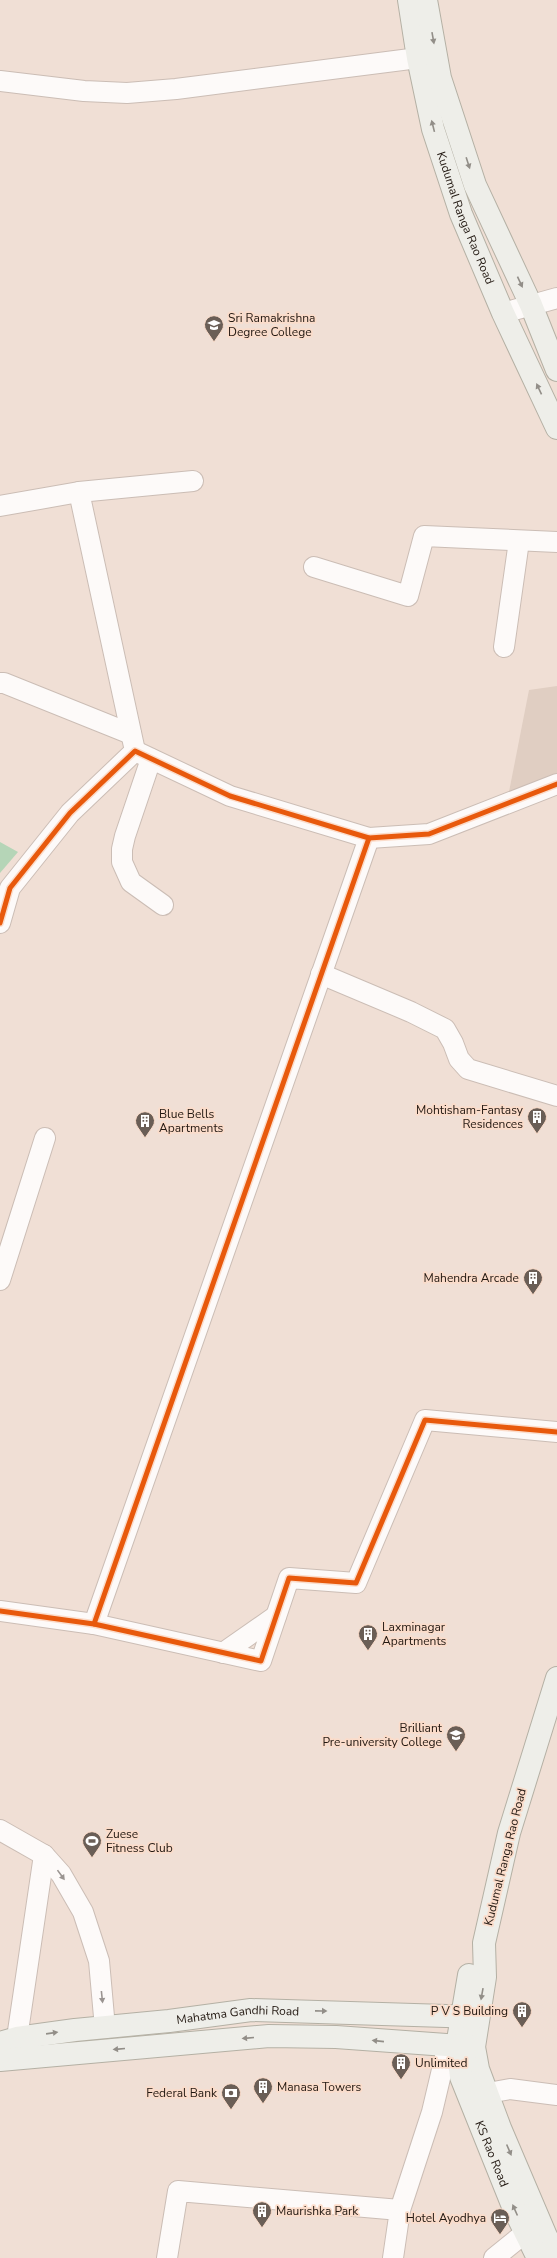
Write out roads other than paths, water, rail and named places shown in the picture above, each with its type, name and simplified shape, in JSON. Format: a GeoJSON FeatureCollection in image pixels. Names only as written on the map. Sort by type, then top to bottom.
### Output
{"type":"FeatureCollection","features":[{"type":"Feature","properties":{"kind":"main road","name":"Kudumal Ranga Rao Road"},"geometry":{"type":"LineString","coordinates":[[409,0],[418,58],[433,129],[457,200],[503,313],[556,426]]}},
{"type":"Feature","properties":{"kind":"main road"},"geometry":{"type":"LineString","coordinates":[[426,0],[440,78],[475,185],[530,305],[557,370]]}},
{"type":"Feature","properties":{"kind":"main road","name":"Kudumal Ranga Rao Road"},"geometry":{"type":"LineString","coordinates":[[469,2016],[485,1977],[484,1942],[509,1834],[557,1678]]}},
{"type":"Feature","properties":{"kind":"main road"},"geometry":{"type":"LineString","coordinates":[[432,2016],[446,2007],[458,1996],[484,1942]]}},
{"type":"Feature","properties":{"kind":"main road"},"geometry":{"type":"LineString","coordinates":[[469,1975],[469,2016]]}},
{"type":"Feature","properties":{"kind":"main road","name":"Mahatma Gandhi Road"},"geometry":{"type":"LineString","coordinates":[[9,2041],[251,2010],[469,2016]]}},
{"type":"Feature","properties":{"kind":"main road","name":"KS Rao Road"},"geometry":{"type":"LineString","coordinates":[[445,2047],[469,2016]]}},
{"type":"Feature","properties":{"kind":"main road","name":"Mahatma Gandhi Road"},"geometry":{"type":"LineString","coordinates":[[0,2060],[269,2036],[336,2037],[445,2047]]}},
{"type":"Feature","properties":{"kind":"main road","name":"KS Rao Road"},"geometry":{"type":"LineString","coordinates":[[445,2047],[489,2123],[557,2256]]}},
{"type":"Feature","properties":{"kind":"main road","name":"KS Rao Road"},"geometry":{"type":"LineString","coordinates":[[445,2047],[478,2069],[488,2093],[489,2123],[525,2233],[538,2258]]}},
{"type":"Feature","properties":{"kind":"street"},"geometry":{"type":"LineString","coordinates":[[0,81],[84,92],[127,93],[176,89],[418,58]]}},
{"type":"Feature","properties":{"kind":"street"},"geometry":{"type":"LineString","coordinates":[[503,313],[557,298]]}},
{"type":"Feature","properties":{"kind":"street"},"geometry":{"type":"LineString","coordinates":[[0,506],[79,492],[193,481]]}},
{"type":"Feature","properties":{"kind":"street"},"geometry":{"type":"LineString","coordinates":[[79,492],[139,748],[122,849],[122,862],[131,882],[163,904]]}},
{"type":"Feature","properties":{"kind":"street"},"geometry":{"type":"LineString","coordinates":[[314,567],[408,596],[424,536],[557,542]]}},
{"type":"Feature","properties":{"kind":"street"},"geometry":{"type":"LineString","coordinates":[[504,647],[519,541]]}},
{"type":"Feature","properties":{"kind":"street"},"geometry":{"type":"LineString","coordinates":[[0,683],[4,683],[139,748],[230,796],[369,838],[429,834],[557,784]]}},
{"type":"Feature","properties":{"kind":"street"},"geometry":{"type":"LineString","coordinates":[[0,923],[5,893],[70,813],[139,748]]}},
{"type":"Feature","properties":{"kind":"street"},"geometry":{"type":"LineString","coordinates":[[94,1624],[369,838]]}},
{"type":"Feature","properties":{"kind":"street"},"geometry":{"type":"LineString","coordinates":[[321,974],[411,1012],[445,1029],[453,1043],[458,1059],[468,1069],[557,1096]]}},
{"type":"Feature","properties":{"kind":"street"},"geometry":{"type":"LineString","coordinates":[[0,1280],[45,1138]]}},
{"type":"Feature","properties":{"kind":"street"},"geometry":{"type":"LineString","coordinates":[[0,1611],[94,1624],[261,1662],[289,1578],[356,1583],[425,1420],[557,1432]]}},
{"type":"Feature","properties":{"kind":"street"},"geometry":{"type":"LineString","coordinates":[[223,1653],[276,1616]]}},
{"type":"Feature","properties":{"kind":"street"},"geometry":{"type":"LineString","coordinates":[[0,1830],[44,1855],[62,1874],[83,1912],[99,1962],[105,2028]]}},
{"type":"Feature","properties":{"kind":"street"},"geometry":{"type":"LineString","coordinates":[[9,2041],[44,1855]]}},
{"type":"Feature","properties":{"kind":"street"},"geometry":{"type":"LineString","coordinates":[[393,2258],[400,2210],[432,2112],[445,2047]]}},
{"type":"Feature","properties":{"kind":"street"},"geometry":{"type":"LineString","coordinates":[[488,2093],[510,2089],[557,2095]]}},
{"type":"Feature","properties":{"kind":"street"},"geometry":{"type":"LineString","coordinates":[[167,2258],[178,2191],[400,2210]]}},
{"type":"Feature","properties":{"kind":"street"},"geometry":{"type":"LineString","coordinates":[[494,2258],[525,2233]]}},
{"type":"Feature","properties":{"kind":"place","name":"Sri Ramakrishna Degree College"},"geometry":{"type":"Point","coordinates":[214,342]}},
{"type":"Feature","properties":{"kind":"place","name":"Mohtisham-Fantasy Residences"},"geometry":{"type":"Point","coordinates":[537,1134]}},
{"type":"Feature","properties":{"kind":"place","name":"Blue Bells Apartments"},"geometry":{"type":"Point","coordinates":[145,1138]}},
{"type":"Feature","properties":{"kind":"place","name":"Mahendra Arcade"},"geometry":{"type":"Point","coordinates":[533,1295]}},
{"type":"Feature","properties":{"kind":"place","name":"Laxminagar Apartments"},"geometry":{"type":"Point","coordinates":[368,1651]}},
{"type":"Feature","properties":{"kind":"place","name":"Brilliant Pre-university College"},"geometry":{"type":"Point","coordinates":[456,1752]}},
{"type":"Feature","properties":{"kind":"place","name":"Zuese Fitness Club"},"geometry":{"type":"Point","coordinates":[92,1858]}},
{"type":"Feature","properties":{"kind":"place","name":"P V S Building"},"geometry":{"type":"Point","coordinates":[522,2028]}},
{"type":"Feature","properties":{"kind":"place","name":"Unlimited"},"geometry":{"type":"Point","coordinates":[401,2080]}},
{"type":"Feature","properties":{"kind":"place","name":"Manasa Towers"},"geometry":{"type":"Point","coordinates":[263,2104]}},
{"type":"Feature","properties":{"kind":"place","name":"Federal Bank"},"geometry":{"type":"Point","coordinates":[231,2110]}},
{"type":"Feature","properties":{"kind":"place","name":"Maurishka Park"},"geometry":{"type":"Point","coordinates":[262,2228]}},
{"type":"Feature","properties":{"kind":"place","name":"Hotel Ayodhya"},"geometry":{"type":"Point","coordinates":[500,2235]}}]}
